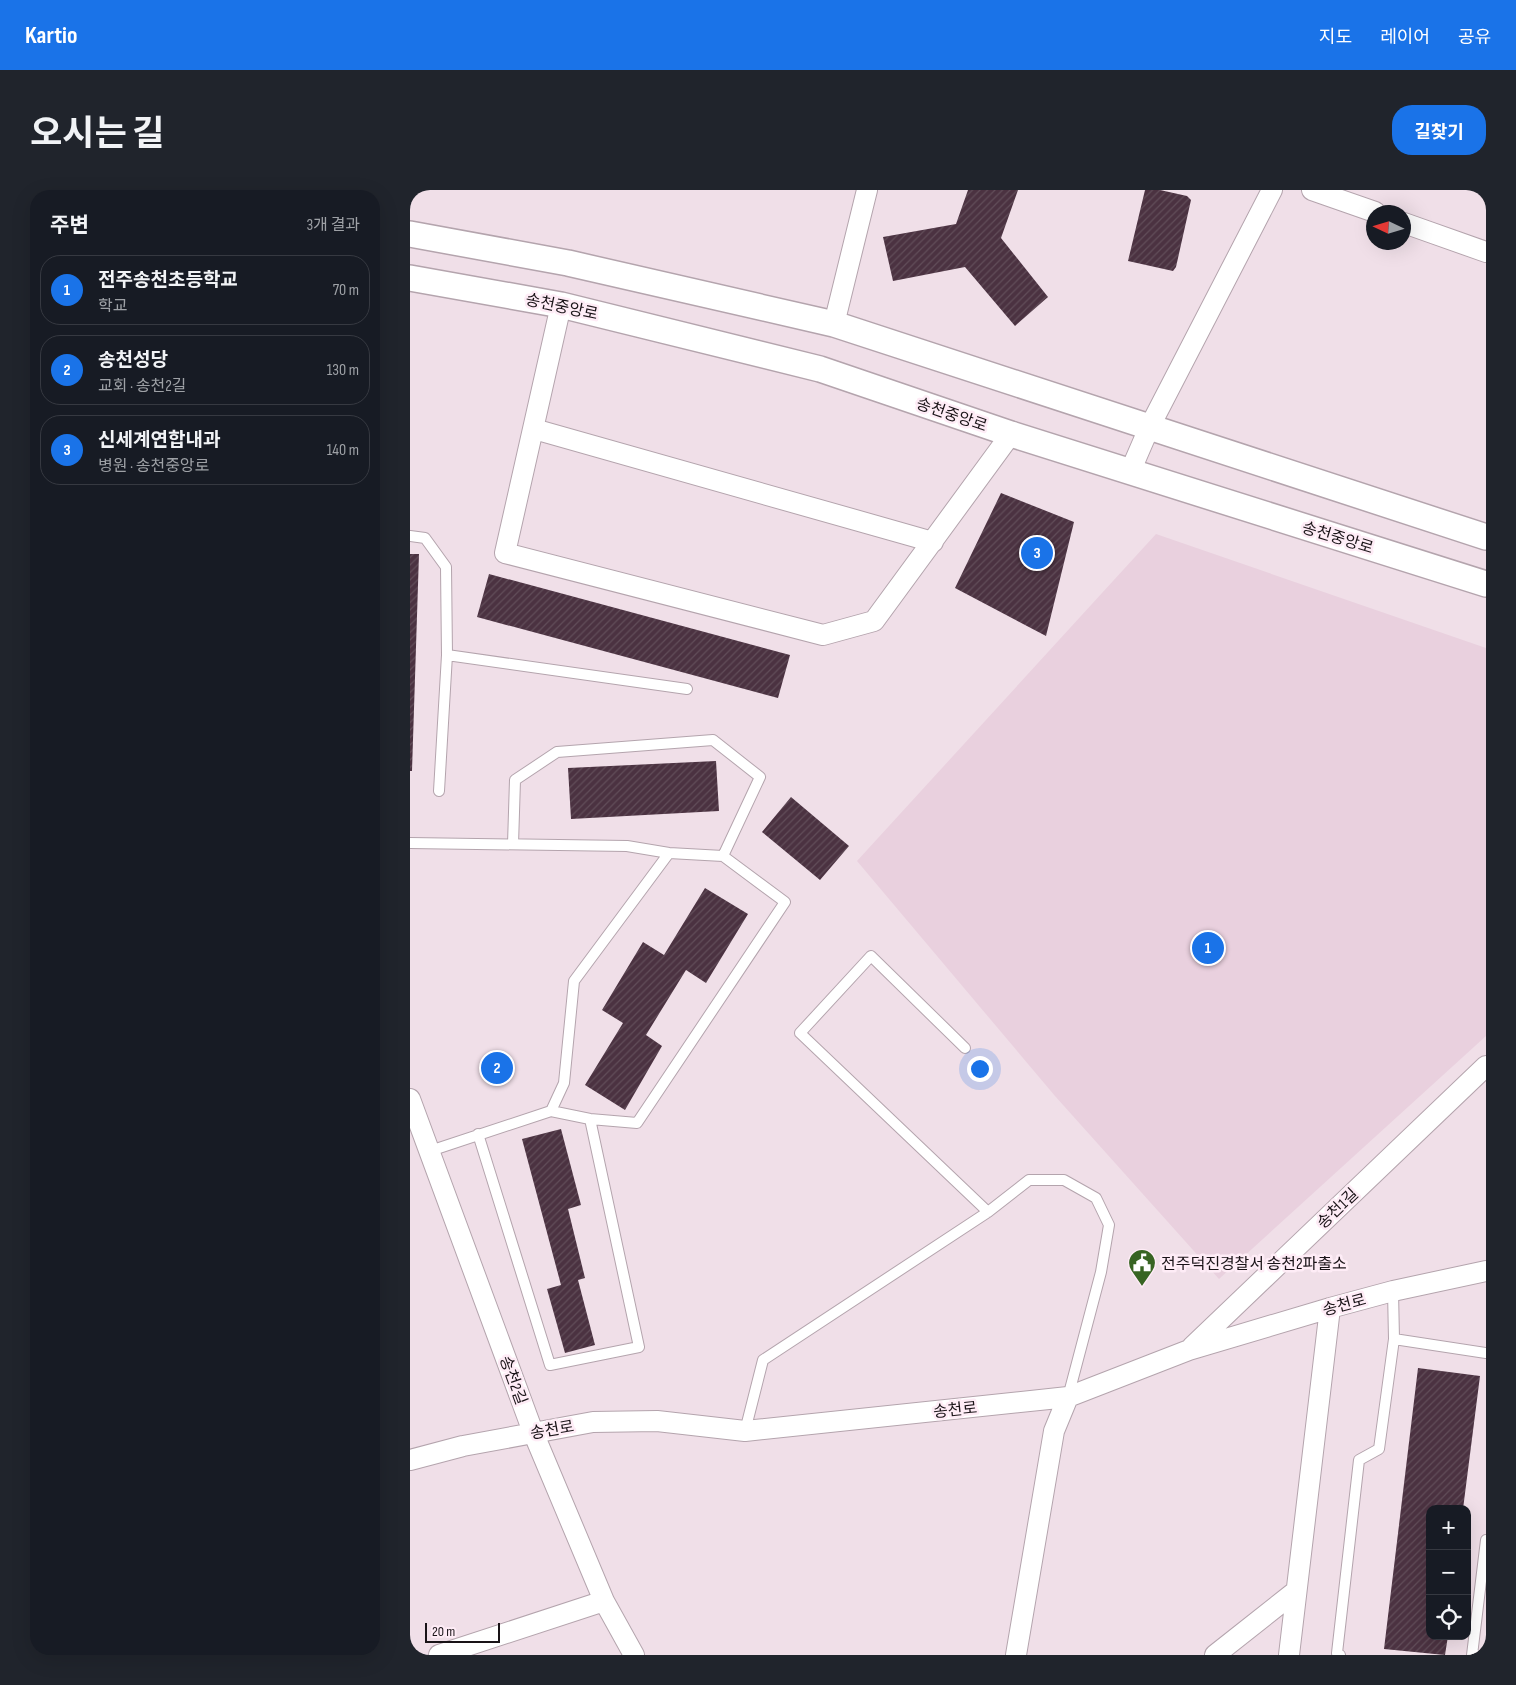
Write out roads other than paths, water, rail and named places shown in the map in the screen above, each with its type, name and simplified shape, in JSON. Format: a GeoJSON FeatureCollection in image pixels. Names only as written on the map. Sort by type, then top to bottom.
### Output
{"type":"FeatureCollection","features":[{"type":"Feature","properties":{"kind":"street"},"geometry":{"type":"LineString","coordinates":[[834,324],[867,190]]}},
{"type":"Feature","properties":{"kind":"street"},"geometry":{"type":"LineString","coordinates":[[1130,472],[1149,428],[1272,190]]}},
{"type":"Feature","properties":{"kind":"street"},"geometry":{"type":"LineString","coordinates":[[1312,190],[1366,209]]}},
{"type":"Feature","properties":{"kind":"street"},"geometry":{"type":"LineString","coordinates":[[1411,225],[1486,252]]}},
{"type":"Feature","properties":{"kind":"street"},"geometry":{"type":"LineString","coordinates":[[410,234],[568,263],[834,324],[1486,537]]}},
{"type":"Feature","properties":{"kind":"street","name":"송천중앙로"},"geometry":{"type":"LineString","coordinates":[[410,278],[561,305],[820,369],[1011,434],[1486,584]]}},
{"type":"Feature","properties":{"kind":"street"},"geometry":{"type":"LineString","coordinates":[[561,305],[505,553],[823,635],[874,621],[1011,434]]}},
{"type":"Feature","properties":{"kind":"street"},"geometry":{"type":"LineString","coordinates":[[534,429],[933,542]]}},
{"type":"Feature","properties":{"kind":"street","name":"송천1길"},"geometry":{"type":"LineString","coordinates":[[1189,1350],[1486,1066]]}},
{"type":"Feature","properties":{"kind":"street","name":"송천2길"},"geometry":{"type":"LineString","coordinates":[[410,1099],[533,1432],[604,1601],[634,1655]]}},
{"type":"Feature","properties":{"kind":"street","name":"송천로"},"geometry":{"type":"LineString","coordinates":[[410,1460],[533,1432],[593,1422],[657,1421],[745,1431],[1068,1397],[1189,1350],[1393,1291],[1486,1271]]}},
{"type":"Feature","properties":{"kind":"street"},"geometry":{"type":"LineString","coordinates":[[1289,1655],[1330,1308]]}},
{"type":"Feature","properties":{"kind":"street"},"geometry":{"type":"LineString","coordinates":[[1016,1655],[1054,1431],[1068,1397]]}},
{"type":"Feature","properties":{"kind":"street"},"geometry":{"type":"LineString","coordinates":[[1215,1655],[1296,1591]]}},
{"type":"Feature","properties":{"kind":"street"},"geometry":{"type":"LineString","coordinates":[[439,1655],[604,1601]]}},
{"type":"Feature","properties":{"kind":"lane"},"geometry":{"type":"LineString","coordinates":[[410,536],[425,538],[446,567],[447,654],[439,791]]}},
{"type":"Feature","properties":{"kind":"lane"},"geometry":{"type":"LineString","coordinates":[[447,654],[687,689]]}},
{"type":"Feature","properties":{"kind":"lane"},"geometry":{"type":"LineString","coordinates":[[513,844],[515,780],[557,752],[713,740],[760,777],[723,856]]}},
{"type":"Feature","properties":{"kind":"lane"},"geometry":{"type":"LineString","coordinates":[[410,843],[627,846],[669,853],[723,856],[785,902],[637,1123],[590,1119],[551,1111],[430,1151]]}},
{"type":"Feature","properties":{"kind":"lane"},"geometry":{"type":"LineString","coordinates":[[551,1111],[564,1083],[574,981],[669,853]]}},
{"type":"Feature","properties":{"kind":"lane"},"geometry":{"type":"LineString","coordinates":[[965,1048],[871,956],[800,1033],[988,1212]]}},
{"type":"Feature","properties":{"kind":"lane"},"geometry":{"type":"LineString","coordinates":[[478,1134],[550,1365],[639,1347],[590,1119]]}},
{"type":"Feature","properties":{"kind":"lane"},"geometry":{"type":"LineString","coordinates":[[745,1431],[763,1360],[988,1212],[1029,1180],[1064,1180],[1096,1198],[1109,1225],[1101,1272],[1068,1397]]}},
{"type":"Feature","properties":{"kind":"lane"},"geometry":{"type":"LineString","coordinates":[[1340,1655],[1337,1653],[1359,1460],[1379,1449],[1394,1340],[1393,1291]]}},
{"type":"Feature","properties":{"kind":"lane"},"geometry":{"type":"LineString","coordinates":[[1394,1340],[1486,1353]]}},
{"type":"Feature","properties":{"kind":"lane"},"geometry":{"type":"LineString","coordinates":[[1476,1655],[1472,1655],[1486,1540]]}},
{"type":"Feature","properties":{"kind":"place","name":"신세계연합내과"},"geometry":{"type":"Point","coordinates":[1037,553]}},
{"type":"Feature","properties":{"kind":"place","name":"전주송천초등학교"},"geometry":{"type":"Point","coordinates":[1208,948]}},
{"type":"Feature","properties":{"kind":"place","name":"송천성당"},"geometry":{"type":"Point","coordinates":[497,1068]}},
{"type":"Feature","properties":{"kind":"place","name":"전주덕진경찰서 송천2파출소"},"geometry":{"type":"Point","coordinates":[1142,1287]}}]}
